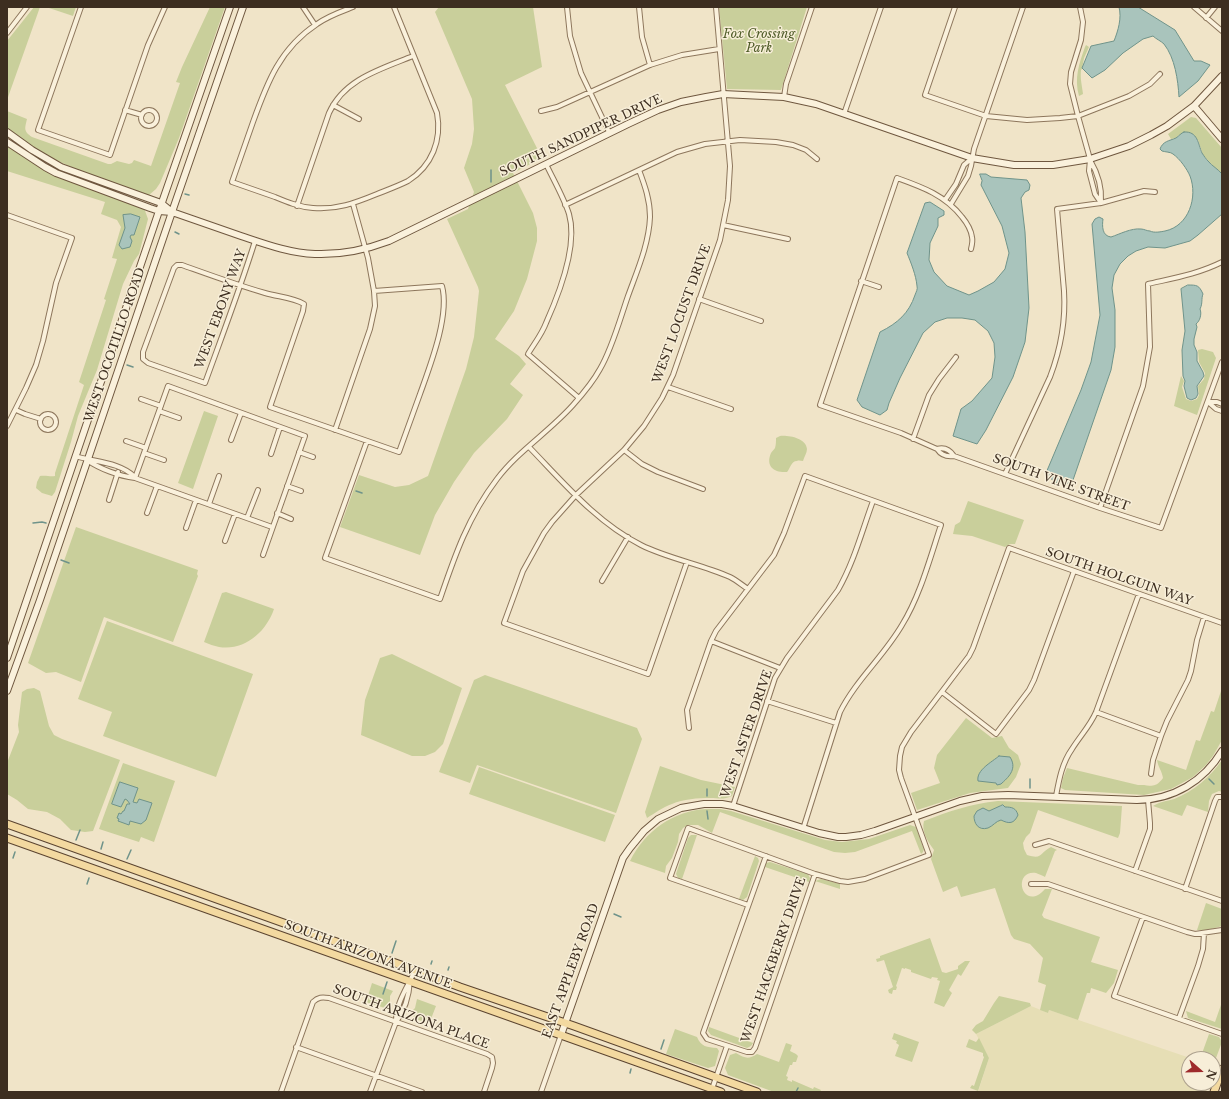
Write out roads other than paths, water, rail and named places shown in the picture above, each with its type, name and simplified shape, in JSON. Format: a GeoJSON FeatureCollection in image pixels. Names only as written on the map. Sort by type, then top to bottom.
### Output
{"type":"FeatureCollection","features":[{"type":"Feature","properties":{"kind":"main road","name":"SOUTH ARIZONA AVENUE"},"geometry":{"type":"LineString","coordinates":[[7,824],[460,987],[565,1023]]}},
{"type":"Feature","properties":{"kind":"main road","name":"SOUTH ARIZONA AVENUE"},"geometry":{"type":"LineString","coordinates":[[7,838],[721,1092]]}},
{"type":"Feature","properties":{"kind":"main road"},"geometry":{"type":"LineString","coordinates":[[565,1023],[757,1092]]}},
{"type":"Feature","properties":{"kind":"main road"},"geometry":{"type":"LineString","coordinates":[[1214,1092],[1222,1069]]}},
{"type":"Feature","properties":{"kind":"street"},"geometry":{"type":"LineString","coordinates":[[7,34],[27,7]]}},
{"type":"Feature","properties":{"kind":"street"},"geometry":{"type":"LineString","coordinates":[[80,7],[38,130],[110,155],[148,45],[165,7]]}},
{"type":"Feature","properties":{"kind":"street","name":"WEST OCOTILLO ROAD"},"geometry":{"type":"LineString","coordinates":[[7,658],[161,203],[230,7]]}},
{"type":"Feature","properties":{"kind":"street","name":"WEST OCOTILLO ROAD"},"geometry":{"type":"LineString","coordinates":[[7,690],[40,600],[243,7]]}},
{"type":"Feature","properties":{"kind":"street"},"geometry":{"type":"LineString","coordinates":[[303,7],[315,24]]}},
{"type":"Feature","properties":{"kind":"street"},"geometry":{"type":"LineString","coordinates":[[353,7],[333,14],[315,24],[294,43],[277,65],[264,92],[232,182],[297,206],[314,208],[341,207],[353,204],[409,180],[426,165],[432,156],[438,134],[439,124],[437,113],[394,7]]}},
{"type":"Feature","properties":{"kind":"street"},"geometry":{"type":"LineString","coordinates":[[567,7],[570,36],[575,56],[590,93],[610,132]]}},
{"type":"Feature","properties":{"kind":"street"},"geometry":{"type":"LineString","coordinates":[[639,7],[642,37],[650,65]]}},
{"type":"Feature","properties":{"kind":"street","name":"WEST LOCUST DRIVE"},"geometry":{"type":"LineString","coordinates":[[687,562],[648,674],[504,623],[523,571],[552,522],[576,495],[624,450],[648,420],[668,387],[720,240],[724,225],[729,190],[730,166],[716,7]]}},
{"type":"Feature","properties":{"kind":"street"},"geometry":{"type":"LineString","coordinates":[[784,97],[786,84],[812,7]]}},
{"type":"Feature","properties":{"kind":"street"},"geometry":{"type":"LineString","coordinates":[[844,114],[881,7]]}},
{"type":"Feature","properties":{"kind":"street"},"geometry":{"type":"LineString","coordinates":[[955,7],[925,95],[986,116],[1027,120],[1078,116],[1129,96],[1150,84],[1160,74]]}},
{"type":"Feature","properties":{"kind":"street"},"geometry":{"type":"LineString","coordinates":[[951,204],[971,169],[972,158],[1023,7]]}},
{"type":"Feature","properties":{"kind":"street"},"geometry":{"type":"LineString","coordinates":[[1080,7],[1083,22],[1081,40],[1071,72],[1070,84],[1090,159],[1095,168],[1102,193],[1101,203]]}},
{"type":"Feature","properties":{"kind":"street"},"geometry":{"type":"LineString","coordinates":[[1194,7],[1222,31]]}},
{"type":"Feature","properties":{"kind":"street"},"geometry":{"type":"LineString","coordinates":[[1206,18],[1215,7]]}},
{"type":"Feature","properties":{"kind":"street"},"geometry":{"type":"LineString","coordinates":[[541,111],[557,108],[650,65],[682,55],[719,49]]}},
{"type":"Feature","properties":{"kind":"street"},"geometry":{"type":"LineString","coordinates":[[297,206],[333,105],[340,95],[349,86],[366,76],[413,56]]}},
{"type":"Feature","properties":{"kind":"street","name":"SOUTH SANDPIPER DRIVE"},"geometry":{"type":"LineString","coordinates":[[172,212],[281,249],[314,254],[340,253],[366,249],[389,241],[610,132],[658,110],[671,105],[723,94],[784,97],[805,101],[972,158],[1005,164],[1058,164],[1090,159],[1114,152],[1139,141],[1166,126],[1194,106],[1222,76]]}},
{"type":"Feature","properties":{"kind":"street"},"geometry":{"type":"LineString","coordinates":[[333,105],[359,120]]}},
{"type":"Feature","properties":{"kind":"street"},"geometry":{"type":"LineString","coordinates":[[1194,106],[1222,139]]}},
{"type":"Feature","properties":{"kind":"street"},"geometry":{"type":"LineString","coordinates":[[125,110],[142,115]]}},
{"type":"Feature","properties":{"kind":"street"},"geometry":{"type":"LineString","coordinates":[[7,132],[32,150],[61,166],[161,203],[172,212]]}},
{"type":"Feature","properties":{"kind":"street"},"geometry":{"type":"LineString","coordinates":[[565,205],[677,152],[705,144],[740,140],[758,140],[793,145],[806,150],[817,159]]}},
{"type":"Feature","properties":{"kind":"street"},"geometry":{"type":"LineString","coordinates":[[7,142],[56,173],[159,210],[172,212]]}},
{"type":"Feature","properties":{"kind":"street"},"geometry":{"type":"LineString","coordinates":[[945,200],[960,177],[964,165],[972,158]]}},
{"type":"Feature","properties":{"kind":"street"},"geometry":{"type":"LineString","coordinates":[[1090,159],[1089,171],[1095,194],[1101,203]]}},
{"type":"Feature","properties":{"kind":"street"},"geometry":{"type":"LineString","coordinates":[[546,164],[569,214],[571,232],[570,253],[567,266],[546,323],[528,354],[578,398]]}},
{"type":"Feature","properties":{"kind":"street"},"geometry":{"type":"LineString","coordinates":[[367,441],[325,558],[440,599],[455,554],[472,517],[497,479],[513,461],[566,413],[600,371],[646,243],[650,217],[649,204],[647,191],[639,170]]}},
{"type":"Feature","properties":{"kind":"street"},"geometry":{"type":"LineString","coordinates":[[960,177],[966,180]]}},
{"type":"Feature","properties":{"kind":"street"},"geometry":{"type":"LineString","coordinates":[[879,287],[861,281],[897,178],[927,189],[951,204],[964,220],[970,231],[972,238],[971,249]]}},
{"type":"Feature","properties":{"kind":"street"},"geometry":{"type":"LineString","coordinates":[[1005,474],[1050,377],[1063,329],[1065,305],[1057,209],[1101,203],[1144,190],[1154,192]]}},
{"type":"Feature","properties":{"kind":"street"},"geometry":{"type":"LineString","coordinates":[[335,430],[370,329],[375,306],[374,291],[366,249],[353,204]]}},
{"type":"Feature","properties":{"kind":"street"},"geometry":{"type":"LineString","coordinates":[[7,215],[72,238],[56,283],[49,318],[39,353],[26,388],[7,426]]}},
{"type":"Feature","properties":{"kind":"street"},"geometry":{"type":"LineString","coordinates":[[724,225],[788,240]]}},
{"type":"Feature","properties":{"kind":"street","name":"WEST EBONY WAY"},"geometry":{"type":"LineString","coordinates":[[240,285],[182,265],[177,265],[174,268],[143,352],[143,360],[205,383],[256,241]]}},
{"type":"Feature","properties":{"kind":"street"},"geometry":{"type":"LineString","coordinates":[[1100,508],[1143,386],[1150,347],[1148,284],[1188,275],[1208,269],[1222,262]]}},
{"type":"Feature","properties":{"kind":"street","name":"SOUTH VINE STREET"},"geometry":{"type":"LineString","coordinates":[[861,281],[820,404],[901,433],[937,449],[940,453],[950,457],[954,456],[1161,528],[1208,402]]}},
{"type":"Feature","properties":{"kind":"street"},"geometry":{"type":"LineString","coordinates":[[240,285],[274,296],[297,300],[304,304],[301,318],[270,407],[399,452],[435,351],[440,331],[442,313],[442,286],[374,291]]}},
{"type":"Feature","properties":{"kind":"street"},"geometry":{"type":"LineString","coordinates":[[699,299],[762,321]]}},
{"type":"Feature","properties":{"kind":"street"},"geometry":{"type":"LineString","coordinates":[[913,439],[929,395],[956,357]]}},
{"type":"Feature","properties":{"kind":"street"},"geometry":{"type":"LineString","coordinates":[[1208,402],[1222,362]]}},
{"type":"Feature","properties":{"kind":"street"},"geometry":{"type":"LineString","coordinates":[[135,478],[168,386],[305,436],[263,555]]}},
{"type":"Feature","properties":{"kind":"street"},"geometry":{"type":"LineString","coordinates":[[668,387],[731,409]]}},
{"type":"Feature","properties":{"kind":"street"},"geometry":{"type":"LineString","coordinates":[[141,399],[179,418]]}},
{"type":"Feature","properties":{"kind":"street"},"geometry":{"type":"LineString","coordinates":[[1208,402],[1218,402],[1222,404]]}},
{"type":"Feature","properties":{"kind":"street"},"geometry":{"type":"LineString","coordinates":[[1208,402],[1216,409],[1222,411]]}},
{"type":"Feature","properties":{"kind":"street"},"geometry":{"type":"LineString","coordinates":[[16,410],[41,419]]}},
{"type":"Feature","properties":{"kind":"street"},"geometry":{"type":"LineString","coordinates":[[231,440],[241,413]]}},
{"type":"Feature","properties":{"kind":"street"},"geometry":{"type":"LineString","coordinates":[[271,454],[280,427]]}},
{"type":"Feature","properties":{"kind":"street"},"geometry":{"type":"LineString","coordinates":[[126,442],[164,460]]}},
{"type":"Feature","properties":{"kind":"street"},"geometry":{"type":"LineString","coordinates":[[529,447],[605,523],[648,548],[731,578],[748,589]]}},
{"type":"Feature","properties":{"kind":"street"},"geometry":{"type":"LineString","coordinates":[[624,450],[642,464],[658,472],[703,489]]}},
{"type":"Feature","properties":{"kind":"street"},"geometry":{"type":"LineString","coordinates":[[299,452],[313,457]]}},
{"type":"Feature","properties":{"kind":"street"},"geometry":{"type":"LineString","coordinates":[[75,456],[118,474],[135,478],[272,527]]}},
{"type":"Feature","properties":{"kind":"street"},"geometry":{"type":"LineString","coordinates":[[87,460],[97,460],[120,468],[130,472],[135,478]]}},
{"type":"Feature","properties":{"kind":"street"},"geometry":{"type":"LineString","coordinates":[[109,500],[120,468]]}},
{"type":"Feature","properties":{"kind":"street"},"geometry":{"type":"LineString","coordinates":[[209,504],[219,476]]}},
{"type":"Feature","properties":{"kind":"street"},"geometry":{"type":"LineString","coordinates":[[689,728],[687,710],[711,641],[716,631],[769,562],[780,542],[805,476],[941,525],[914,602],[906,619],[895,636],[850,695],[840,712],[803,829]]}},
{"type":"Feature","properties":{"kind":"street"},"geometry":{"type":"LineString","coordinates":[[147,513],[157,486]]}},
{"type":"Feature","properties":{"kind":"street"},"geometry":{"type":"LineString","coordinates":[[287,486],[301,491]]}},
{"type":"Feature","properties":{"kind":"street"},"geometry":{"type":"LineString","coordinates":[[248,518],[258,490]]}},
{"type":"Feature","properties":{"kind":"street"},"geometry":{"type":"LineString","coordinates":[[186,528],[196,500]]}},
{"type":"Feature","properties":{"kind":"street","name":"WEST ASTER DRIVE"},"geometry":{"type":"LineString","coordinates":[[733,806],[775,678],[787,658],[838,590],[843,581],[850,566],[873,501]]}},
{"type":"Feature","properties":{"kind":"street"},"geometry":{"type":"LineString","coordinates":[[225,541],[235,514]]}},
{"type":"Feature","properties":{"kind":"street"},"geometry":{"type":"LineString","coordinates":[[277,514],[291,519]]}},
{"type":"Feature","properties":{"kind":"street"},"geometry":{"type":"LineString","coordinates":[[602,581],[628,537]]}},
{"type":"Feature","properties":{"kind":"street","name":"SOUTH HOLGUIN WAY"},"geometry":{"type":"LineString","coordinates":[[942,692],[969,656],[973,648],[1009,548],[1222,624]]}},
{"type":"Feature","properties":{"kind":"street"},"geometry":{"type":"LineString","coordinates":[[748,905],[670,878],[688,828],[815,874],[848,882],[865,879],[930,855],[901,778],[899,770],[902,747],[910,732],[942,692],[996,734],[1029,690],[1034,680],[1074,571]]}},
{"type":"Feature","properties":{"kind":"street"},"geometry":{"type":"LineString","coordinates":[[1056,796],[1067,757],[1090,725],[1096,712],[1139,594]]}},
{"type":"Feature","properties":{"kind":"street"},"geometry":{"type":"LineString","coordinates":[[1152,774],[1152,760],[1161,736],[1191,671],[1197,640],[1204,617]]}},
{"type":"Feature","properties":{"kind":"street"},"geometry":{"type":"LineString","coordinates":[[711,641],[780,668]]}},
{"type":"Feature","properties":{"kind":"street"},"geometry":{"type":"LineString","coordinates":[[767,701],[836,723]]}},
{"type":"Feature","properties":{"kind":"street"},"geometry":{"type":"LineString","coordinates":[[1096,712],[1161,736]]}},
{"type":"Feature","properties":{"kind":"street","name":"EAST APPLEBY ROAD"},"geometry":{"type":"LineString","coordinates":[[541,1092],[623,858],[644,831],[664,816],[681,808],[696,805],[712,804],[733,806],[819,834],[854,836],[875,832],[974,797],[1008,794],[1148,800],[1174,793],[1195,781],[1209,769],[1222,751]]}},
{"type":"Feature","properties":{"kind":"street"},"geometry":{"type":"LineString","coordinates":[[1185,889],[1214,801],[1220,797]]}},
{"type":"Feature","properties":{"kind":"street"},"geometry":{"type":"LineString","coordinates":[[1135,871],[1150,829],[1148,800]]}},
{"type":"Feature","properties":{"kind":"street"},"geometry":{"type":"LineString","coordinates":[[1035,845],[1049,841],[1222,901]]}},
{"type":"Feature","properties":{"kind":"street"},"geometry":{"type":"LineString","coordinates":[[712,1088],[727,1046],[707,1039],[703,1033],[766,856]]}},
{"type":"Feature","properties":{"kind":"street","name":"WEST HACKBERRY DRIVE"},"geometry":{"type":"LineString","coordinates":[[727,1046],[752,1052],[815,874]]}},
{"type":"Feature","properties":{"kind":"street"},"geometry":{"type":"LineString","coordinates":[[1031,884],[1048,884],[1195,934],[1222,930]]}},
{"type":"Feature","properties":{"kind":"street"},"geometry":{"type":"LineString","coordinates":[[1143,917],[1114,996],[1222,1034]]}},
{"type":"Feature","properties":{"kind":"street"},"geometry":{"type":"LineString","coordinates":[[1179,1018],[1203,949],[1204,933]]}},
{"type":"Feature","properties":{"kind":"street"},"geometry":{"type":"LineString","coordinates":[[370,1092],[396,1022],[396,1013],[404,990],[415,970]]}},
{"type":"Feature","properties":{"kind":"street","name":"SOUTH ARIZONA PLACE"},"geometry":{"type":"LineString","coordinates":[[296,1047],[313,1002],[317,998],[329,998],[492,1057],[493,1063],[484,1092]]}},
{"type":"Feature","properties":{"kind":"street"},"geometry":{"type":"LineString","coordinates":[[281,1092],[296,1047],[422,1092]]}},
{"type":"Feature","properties":{"kind":"water"},"geometry":{"type":"Polygon","coordinates":[[[1119,7],[1138,7],[1175,30],[1194,61],[1201,61],[1210,65],[1198,81],[1179,97],[1177,76],[1171,56],[1164,44],[1153,36],[1143,39],[1123,53],[1105,70],[1092,78],[1082,68],[1091,46],[1114,41],[1120,20],[1119,7]]]}},
{"type":"Feature","properties":{"kind":"water"},"geometry":{"type":"Polygon","coordinates":[[[1184,132],[1189,132],[1195,136],[1202,153],[1222,174],[1222,214],[1190,241],[1165,248],[1148,247],[1136,251],[1120,264],[1114,275],[1112,288],[1115,310],[1115,347],[1111,370],[1073,480],[1065,484],[1056,482],[1046,473],[1081,390],[1091,362],[1100,315],[1092,224],[1095,219],[1099,217],[1103,219],[1104,233],[1111,237],[1129,230],[1137,229],[1152,232],[1165,231],[1173,228],[1186,217],[1190,210],[1193,193],[1190,176],[1176,156],[1160,149],[1165,143],[1184,132]]]}},
{"type":"Feature","properties":{"kind":"water"},"geometry":{"type":"Polygon","coordinates":[[[980,174],[986,174],[991,177],[1027,180],[1030,185],[1029,190],[1025,192],[1021,198],[1025,232],[1029,308],[1025,342],[1013,377],[986,430],[977,444],[953,436],[961,409],[972,401],[992,378],[995,357],[994,343],[988,331],[975,320],[947,318],[935,322],[923,333],[900,378],[887,410],[880,415],[862,407],[857,400],[880,332],[902,317],[910,307],[917,290],[916,278],[907,253],[925,203],[930,202],[944,211],[944,215],[938,218],[938,226],[930,243],[929,260],[934,272],[947,286],[969,295],[994,282],[1005,269],[1009,253],[1002,226],[981,185],[982,181],[980,174]]]}},
{"type":"Feature","properties":{"kind":"water"},"geometry":{"type":"Polygon","coordinates":[[[131,214],[140,217],[134,235],[131,235],[130,237],[132,241],[130,247],[122,249],[119,245],[125,228],[123,215],[131,214]]]}},
{"type":"Feature","properties":{"kind":"water"},"geometry":{"type":"Polygon","coordinates":[[[1188,285],[1197,286],[1203,294],[1200,309],[1201,313],[1199,321],[1196,324],[1197,327],[1194,345],[1197,352],[1197,361],[1204,376],[1197,386],[1198,394],[1196,398],[1191,400],[1187,398],[1184,386],[1185,381],[1183,376],[1182,350],[1185,331],[1181,289],[1188,285]]]}},
{"type":"Feature","properties":{"kind":"water"},"geometry":{"type":"Polygon","coordinates":[[[999,756],[1010,757],[1012,761],[1013,768],[1008,778],[1001,784],[997,785],[996,783],[978,781],[979,773],[999,756]]]}},
{"type":"Feature","properties":{"kind":"water"},"geometry":{"type":"Polygon","coordinates":[[[120,782],[138,788],[133,802],[137,803],[139,799],[152,803],[146,820],[141,824],[130,821],[129,825],[118,821],[119,819],[117,818],[119,813],[121,814],[127,804],[130,804],[125,799],[121,807],[112,804],[120,782]]]}},
{"type":"Feature","properties":{"kind":"water"},"geometry":{"type":"Polygon","coordinates":[[[1003,805],[1005,807],[1013,808],[1016,811],[1018,815],[1013,822],[1009,823],[1001,820],[985,829],[977,826],[974,816],[977,811],[983,808],[989,811],[1003,805]]]}},
{"type":"Feature","properties":{"kind":"waterway"},"geometry":{"type":"LineString","coordinates":[[491,170],[491,182]]}},
{"type":"Feature","properties":{"kind":"waterway"},"geometry":{"type":"LineString","coordinates":[[185,194],[189,195]]}},
{"type":"Feature","properties":{"kind":"waterway"},"geometry":{"type":"LineString","coordinates":[[175,232],[179,234]]}},
{"type":"Feature","properties":{"kind":"waterway"},"geometry":{"type":"LineString","coordinates":[[127,365],[133,367]]}},
{"type":"Feature","properties":{"kind":"waterway"},"geometry":{"type":"LineString","coordinates":[[356,491],[362,493]]}},
{"type":"Feature","properties":{"kind":"waterway"},"geometry":{"type":"LineString","coordinates":[[33,523],[46,523]]}},
{"type":"Feature","properties":{"kind":"waterway"},"geometry":{"type":"LineString","coordinates":[[61,560],[69,563]]}},
{"type":"Feature","properties":{"kind":"waterway"},"geometry":{"type":"LineString","coordinates":[[1030,779],[1030,788]]}},
{"type":"Feature","properties":{"kind":"waterway"},"geometry":{"type":"LineString","coordinates":[[1209,779],[1214,784]]}},
{"type":"Feature","properties":{"kind":"waterway"},"geometry":{"type":"LineString","coordinates":[[707,789],[707,796]]}},
{"type":"Feature","properties":{"kind":"waterway"},"geometry":{"type":"LineString","coordinates":[[707,811],[708,819]]}},
{"type":"Feature","properties":{"kind":"waterway"},"geometry":{"type":"LineString","coordinates":[[76,840],[80,830]]}},
{"type":"Feature","properties":{"kind":"waterway"},"geometry":{"type":"LineString","coordinates":[[101,849],[103,842]]}},
{"type":"Feature","properties":{"kind":"waterway"},"geometry":{"type":"LineString","coordinates":[[127,859],[131,850]]}},
{"type":"Feature","properties":{"kind":"waterway"},"geometry":{"type":"LineString","coordinates":[[13,858],[15,852]]}},
{"type":"Feature","properties":{"kind":"waterway"},"geometry":{"type":"LineString","coordinates":[[87,884],[89,878]]}},
{"type":"Feature","properties":{"kind":"waterway"},"geometry":{"type":"LineString","coordinates":[[614,914],[621,917]]}},
{"type":"Feature","properties":{"kind":"waterway"},"geometry":{"type":"LineString","coordinates":[[392,953],[396,941]]}},
{"type":"Feature","properties":{"kind":"waterway"},"geometry":{"type":"LineString","coordinates":[[383,994],[387,982]]}},
{"type":"Feature","properties":{"kind":"waterway"},"geometry":{"type":"LineString","coordinates":[[661,1049],[664,1040]]}},
{"type":"Feature","properties":{"kind":"waterway"},"geometry":{"type":"LineString","coordinates":[[630,1073],[631,1069]]}},
{"type":"Feature","properties":{"kind":"waterway"},"geometry":{"type":"LineString","coordinates":[[796,1092],[798,1088]]}},
{"type":"Feature","properties":{"kind":"park label","name":"Fox Crossing Park"},"geometry":{"type":"Point","coordinates":[759,42]}}]}
